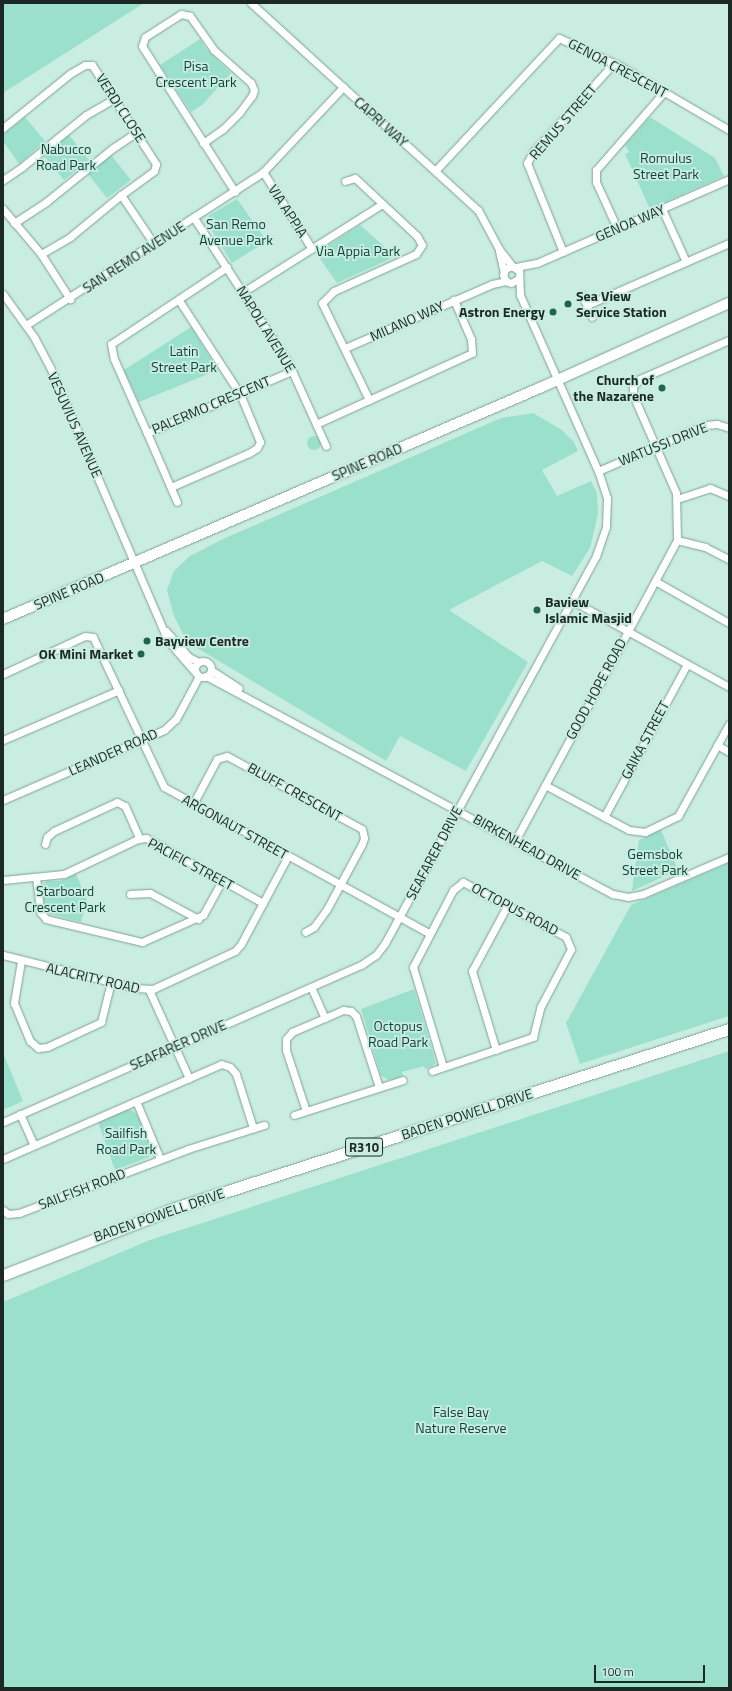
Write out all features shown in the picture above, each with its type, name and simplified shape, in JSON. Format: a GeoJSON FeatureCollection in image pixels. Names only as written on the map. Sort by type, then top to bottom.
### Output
{"type":"FeatureCollection","features":[{"type":"Feature","properties":{"kind":"main road","name":"SPINE ROAD"},"geometry":{"type":"LineString","coordinates":[[3,619],[556,380],[729,303]]}},
{"type":"Feature","properties":{"kind":"main road","name":"BADEN POWELL DRIVE"},"geometry":{"type":"LineString","coordinates":[[3,1275],[168,1211],[729,1029]]}},
{"type":"Feature","properties":{"kind":"street","name":"CAPRI WAY"},"geometry":{"type":"LineString","coordinates":[[251,3],[478,210],[499,249],[515,267],[519,277],[520,295]]}},
{"type":"Feature","properties":{"kind":"street"},"geometry":{"type":"LineString","coordinates":[[203,142],[223,129],[239,113],[252,96],[254,90],[251,83],[214,50],[190,16],[181,14],[145,37],[142,46],[203,142],[235,192]]}},
{"type":"Feature","properties":{"kind":"street","name":"GENOA CRESCENT"},"geometry":{"type":"LineString","coordinates":[[435,171],[556,39],[562,39],[614,63],[729,130]]}},
{"type":"Feature","properties":{"kind":"street","name":"REMUS STREET"},"geometry":{"type":"LineString","coordinates":[[563,252],[527,164],[534,152],[614,63]]}},
{"type":"Feature","properties":{"kind":"street","name":"VERDI CLOSE"},"geometry":{"type":"LineString","coordinates":[[3,128],[57,83],[85,65],[95,67],[155,160],[156,168],[70,237],[42,254]]}},
{"type":"Feature","properties":{"kind":"street","name":"SAN REMO AVENUE"},"geometry":{"type":"LineString","coordinates":[[26,325],[70,299],[235,192],[263,172],[343,87]]}},
{"type":"Feature","properties":{"kind":"street"},"geometry":{"type":"LineString","coordinates":[[617,228],[596,182],[596,170],[664,92]]}},
{"type":"Feature","properties":{"kind":"street"},"geometry":{"type":"LineString","coordinates":[[3,180],[22,168],[86,115],[115,98]]}},
{"type":"Feature","properties":{"kind":"street"},"geometry":{"type":"LineString","coordinates":[[14,223],[46,202],[112,148],[137,132]]}},
{"type":"Feature","properties":{"kind":"street","name":"VIA APPIA"},"geometry":{"type":"LineString","coordinates":[[263,172],[312,249]]}},
{"type":"Feature","properties":{"kind":"street"},"geometry":{"type":"LineString","coordinates":[[345,181],[355,178],[421,240],[422,248],[416,254],[347,284],[323,299],[324,312],[345,348],[369,400]]}},
{"type":"Feature","properties":{"kind":"street","name":"GENOA WAY"},"geometry":{"type":"LineString","coordinates":[[506,277],[507,268],[531,265],[729,179]]}},
{"type":"Feature","properties":{"kind":"street"},"geometry":{"type":"LineString","coordinates":[[121,195],[154,244]]}},
{"type":"Feature","properties":{"kind":"street","name":"VIA APPIA"},"geometry":{"type":"LineString","coordinates":[[243,292],[382,204]]}},
{"type":"Feature","properties":{"kind":"street"},"geometry":{"type":"LineString","coordinates":[[3,209],[42,254],[70,299]]}},
{"type":"Feature","properties":{"kind":"street"},"geometry":{"type":"LineString","coordinates":[[662,209],[686,262]]}},
{"type":"Feature","properties":{"kind":"street","name":"NAPOLI AVENUE"},"geometry":{"type":"LineString","coordinates":[[194,218],[227,267],[292,371],[326,446]]}},
{"type":"Feature","properties":{"kind":"street"},"geometry":{"type":"LineString","coordinates":[[587,305],[729,243]]}},
{"type":"Feature","properties":{"kind":"street","name":"CAPRI WAY"},"geometry":{"type":"LineString","coordinates":[[499,249],[506,277],[520,295],[556,380]]}},
{"type":"Feature","properties":{"kind":"street","name":"GENOA WAY"},"geometry":{"type":"LineString","coordinates":[[519,277],[531,265]]}},
{"type":"Feature","properties":{"kind":"street","name":"PALERMO CRESCENT"},"geometry":{"type":"LineString","coordinates":[[227,267],[113,341],[111,344],[114,359],[147,433],[292,371]]}},
{"type":"Feature","properties":{"kind":"street"},"geometry":{"type":"LineString","coordinates":[[506,277],[519,277]]}},
{"type":"Feature","properties":{"kind":"street","name":"MILANO WAY"},"geometry":{"type":"LineString","coordinates":[[345,348],[506,277]]}},
{"type":"Feature","properties":{"kind":"street","name":"VESUVIUS AVENUE"},"geometry":{"type":"LineString","coordinates":[[3,294],[26,325],[50,367],[135,563]]}},
{"type":"Feature","properties":{"kind":"street"},"geometry":{"type":"LineString","coordinates":[[582,295],[592,317]]}},
{"type":"Feature","properties":{"kind":"street"},"geometry":{"type":"LineString","coordinates":[[171,487],[257,448],[259,435],[240,394],[178,299]]}},
{"type":"Feature","properties":{"kind":"street"},"geometry":{"type":"LineString","coordinates":[[316,424],[472,353],[471,339],[454,300]]}},
{"type":"Feature","properties":{"kind":"street","name":"GOOD HOPE ROAD"},"geometry":{"type":"LineString","coordinates":[[515,841],[677,540],[677,499],[656,446],[633,395],[635,383],[729,340]]}},
{"type":"Feature","properties":{"kind":"street","name":"SEAFARER DRIVE"},"geometry":{"type":"LineString","coordinates":[[3,1122],[361,965],[376,955],[400,917],[457,809],[598,551],[606,527],[607,498],[598,471],[556,380]]}},
{"type":"Feature","properties":{"kind":"street","name":"WATUSSI DRIVE"},"geometry":{"type":"LineString","coordinates":[[598,471],[705,424],[717,424],[729,428]]}},
{"type":"Feature","properties":{"kind":"street"},"geometry":{"type":"LineString","coordinates":[[147,433],[177,502]]}},
{"type":"Feature","properties":{"kind":"street"},"geometry":{"type":"LineString","coordinates":[[677,499],[710,488],[729,496]]}},
{"type":"Feature","properties":{"kind":"street"},"geometry":{"type":"LineString","coordinates":[[677,540],[705,547],[729,559]]}},
{"type":"Feature","properties":{"kind":"street","name":"BIRKENHEAD DRIVE"},"geometry":{"type":"LineString","coordinates":[[135,563],[175,652],[203,674],[267,706],[613,894],[628,897],[643,894],[729,857]]}},
{"type":"Feature","properties":{"kind":"street"},"geometry":{"type":"LineString","coordinates":[[655,581],[729,622]]}},
{"type":"Feature","properties":{"kind":"street"},"geometry":{"type":"LineString","coordinates":[[571,600],[729,687]]}},
{"type":"Feature","properties":{"kind":"street","name":"BIRKENHEAD DRIVE"},"geometry":{"type":"LineString","coordinates":[[162,626],[189,657],[199,662],[207,661],[203,674]]}},
{"type":"Feature","properties":{"kind":"street","name":"ARGONAUT STREET"},"geometry":{"type":"LineString","coordinates":[[3,674],[51,650],[89,635],[97,640],[140,740],[164,787],[429,933]]}},
{"type":"Feature","properties":{"kind":"street","name":"LEANDER ROAD"},"geometry":{"type":"LineString","coordinates":[[3,800],[171,725],[203,674],[195,668],[199,662]]}},
{"type":"Feature","properties":{"kind":"street","name":"GAIKA STREET"},"geometry":{"type":"LineString","coordinates":[[604,817],[687,664]]}},
{"type":"Feature","properties":{"kind":"street"},"geometry":{"type":"LineString","coordinates":[[3,740],[119,690]]}},
{"type":"Feature","properties":{"kind":"street"},"geometry":{"type":"LineString","coordinates":[[545,785],[629,830],[639,833],[672,820],[682,811],[729,724]]}},
{"type":"Feature","properties":{"kind":"street"},"geometry":{"type":"LineString","coordinates":[[717,745],[729,752]]}},
{"type":"Feature","properties":{"kind":"street","name":"BLUFF CRESCENT"},"geometry":{"type":"LineString","coordinates":[[194,804],[217,759],[227,756],[360,827],[364,838],[362,844],[340,885]]}},
{"type":"Feature","properties":{"kind":"street"},"geometry":{"type":"LineString","coordinates":[[45,844],[46,837],[54,831],[117,802],[126,806],[140,839]]}},
{"type":"Feature","properties":{"kind":"street","name":"PACIFIC STREET"},"geometry":{"type":"LineString","coordinates":[[3,880],[64,874],[140,839],[149,840],[263,903]]}},
{"type":"Feature","properties":{"kind":"street","name":"ALACRITY ROAD"},"geometry":{"type":"LineString","coordinates":[[3,955],[21,961],[149,990],[234,951],[263,903],[288,856]]}},
{"type":"Feature","properties":{"kind":"street"},"geometry":{"type":"LineString","coordinates":[[36,877],[40,912],[46,919],[142,942],[198,919],[206,911],[222,881]]}},
{"type":"Feature","properties":{"kind":"street","name":"OCTOPUS ROAD"},"geometry":{"type":"LineString","coordinates":[[432,1071],[530,1039],[535,1034],[541,1006],[571,949],[566,937],[467,883],[460,883],[453,890],[412,967],[443,1067]]}},
{"type":"Feature","properties":{"kind":"street"},"geometry":{"type":"LineString","coordinates":[[304,932],[314,927],[321,919],[340,885]]}},
{"type":"Feature","properties":{"kind":"street"},"geometry":{"type":"LineString","coordinates":[[130,894],[150,893],[198,919]]}},
{"type":"Feature","properties":{"kind":"street"},"geometry":{"type":"LineString","coordinates":[[496,1050],[472,972],[508,906]]}},
{"type":"Feature","properties":{"kind":"street"},"geometry":{"type":"LineString","coordinates":[[21,961],[14,1003],[30,1041],[38,1048],[47,1047],[101,1022],[111,982]]}},
{"type":"Feature","properties":{"kind":"street"},"geometry":{"type":"LineString","coordinates":[[311,987],[325,1018]]}},
{"type":"Feature","properties":{"kind":"street"},"geometry":{"type":"LineString","coordinates":[[149,990],[189,1078]]}},
{"type":"Feature","properties":{"kind":"street"},"geometry":{"type":"LineString","coordinates":[[306,1111],[285,1045],[286,1039],[292,1032],[343,1010],[354,1013],[379,1087]]}},
{"type":"Feature","properties":{"kind":"street"},"geometry":{"type":"LineString","coordinates":[[3,1159],[217,1065],[230,1067],[236,1074],[253,1128]]}},
{"type":"Feature","properties":{"kind":"street"},"geometry":{"type":"LineString","coordinates":[[294,1115],[403,1080]]}},
{"type":"Feature","properties":{"kind":"street"},"geometry":{"type":"LineString","coordinates":[[136,1101],[160,1159]]}},
{"type":"Feature","properties":{"kind":"street"},"geometry":{"type":"LineString","coordinates":[[20,1114],[34,1145]]}},
{"type":"Feature","properties":{"kind":"street","name":"SAILFISH ROAD"},"geometry":{"type":"LineString","coordinates":[[3,1210],[8,1214],[19,1213],[160,1159],[264,1125]]}},
{"type":"Feature","properties":{"kind":"green space"},"geometry":{"type":"Polygon","coordinates":[[[3,3],[144,3],[3,93],[3,3]]]}},
{"type":"Feature","properties":{"kind":"green space","name":"Pisa Crescent Park"},"geometry":{"type":"Polygon","coordinates":[[[200,39],[206,49],[231,73],[202,105],[191,112],[160,65],[200,39]]]}},
{"type":"Feature","properties":{"kind":"green space"},"geometry":{"type":"Polygon","coordinates":[[[25,117],[45,141],[19,164],[3,141],[3,135],[25,117]]]}},
{"type":"Feature","properties":{"kind":"green space","name":"Romulus Street Park"},"geometry":{"type":"Polygon","coordinates":[[[650,117],[715,158],[724,176],[650,209],[625,154],[629,152],[625,145],[650,117]]]}},
{"type":"Feature","properties":{"kind":"green space","name":"Nabucco Road Park"},"geometry":{"type":"Polygon","coordinates":[[[69,135],[89,160],[64,180],[43,155],[69,135]]]}},
{"type":"Feature","properties":{"kind":"green space"},"geometry":{"type":"Polygon","coordinates":[[[111,155],[131,180],[107,198],[88,174],[111,155]]]}},
{"type":"Feature","properties":{"kind":"green space","name":"San Remo Avenue Park"},"geometry":{"type":"Polygon","coordinates":[[[237,199],[267,241],[232,263],[206,221],[210,215],[237,199]]]}},
{"type":"Feature","properties":{"kind":"green space","name":"Via Appia Park"},"geometry":{"type":"Polygon","coordinates":[[[360,225],[386,248],[390,259],[337,283],[316,253],[360,225]]]}},
{"type":"Feature","properties":{"kind":"green space","name":"Latin Street Park"},"geometry":{"type":"Polygon","coordinates":[[[191,327],[218,370],[139,402],[124,370],[191,327]]]}},
{"type":"Feature","properties":{"kind":"green space"},"geometry":{"type":"Polygon","coordinates":[[[533,413],[562,430],[574,442],[578,451],[542,470],[557,496],[591,481],[597,493],[598,514],[590,548],[572,576],[542,561],[449,610],[528,662],[466,771],[400,736],[386,761],[187,642],[174,616],[167,590],[174,571],[190,556],[223,539],[501,418],[533,413]]]}},
{"type":"Feature","properties":{"kind":"green space"},"geometry":{"type":"Polygon","coordinates":[[[311,436],[317,436],[321,440],[321,446],[317,450],[311,450],[307,446],[307,440],[311,436]]]}},
{"type":"Feature","properties":{"kind":"green space","name":"Gemsbok Street Park"},"geometry":{"type":"Polygon","coordinates":[[[661,830],[678,870],[632,891],[639,840],[661,830]]]}},
{"type":"Feature","properties":{"kind":"green space"},"geometry":{"type":"Polygon","coordinates":[[[729,863],[729,1016],[580,1064],[566,1023],[631,905],[729,863]]]}},
{"type":"Feature","properties":{"kind":"green space","name":"Starboard Crescent Park"},"geometry":{"type":"Polygon","coordinates":[[[76,874],[87,900],[81,922],[49,914],[45,910],[42,885],[47,881],[60,881],[76,874]]]}},
{"type":"Feature","properties":{"kind":"green space","name":"Octopus Road Park"},"geometry":{"type":"Polygon","coordinates":[[[414,989],[436,1063],[429,1068],[425,1069],[424,1066],[402,1072],[403,1076],[388,1080],[381,1075],[361,1009],[414,989]]]}},
{"type":"Feature","properties":{"kind":"green space","name":"False Bay Nature Reserve"},"geometry":{"type":"Polygon","coordinates":[[[729,1051],[729,1688],[3,1688],[3,1302],[150,1240],[729,1051]]]}},
{"type":"Feature","properties":{"kind":"green space"},"geometry":{"type":"Polygon","coordinates":[[[3,1053],[23,1101],[3,1110],[3,1053]]]}},
{"type":"Feature","properties":{"kind":"green space","name":"Sailfish Road Park"},"geometry":{"type":"Polygon","coordinates":[[[125,1110],[131,1110],[137,1114],[151,1151],[149,1157],[115,1170],[98,1122],[125,1110]]]}},
{"type":"Feature","properties":{"kind":"place","name":"Sea View Service Station"},"geometry":{"type":"Point","coordinates":[568,304]}},
{"type":"Feature","properties":{"kind":"place","name":"Astron Energy"},"geometry":{"type":"Point","coordinates":[553,312]}},
{"type":"Feature","properties":{"kind":"place","name":"Church of the Nazarene"},"geometry":{"type":"Point","coordinates":[662,388]}},
{"type":"Feature","properties":{"kind":"place","name":"Baview Islamic Masjid"},"geometry":{"type":"Point","coordinates":[537,610]}},
{"type":"Feature","properties":{"kind":"place","name":"Bayview Centre"},"geometry":{"type":"Point","coordinates":[147,641]}},
{"type":"Feature","properties":{"kind":"place","name":"OK Mini Market"},"geometry":{"type":"Point","coordinates":[141,654]}}]}
